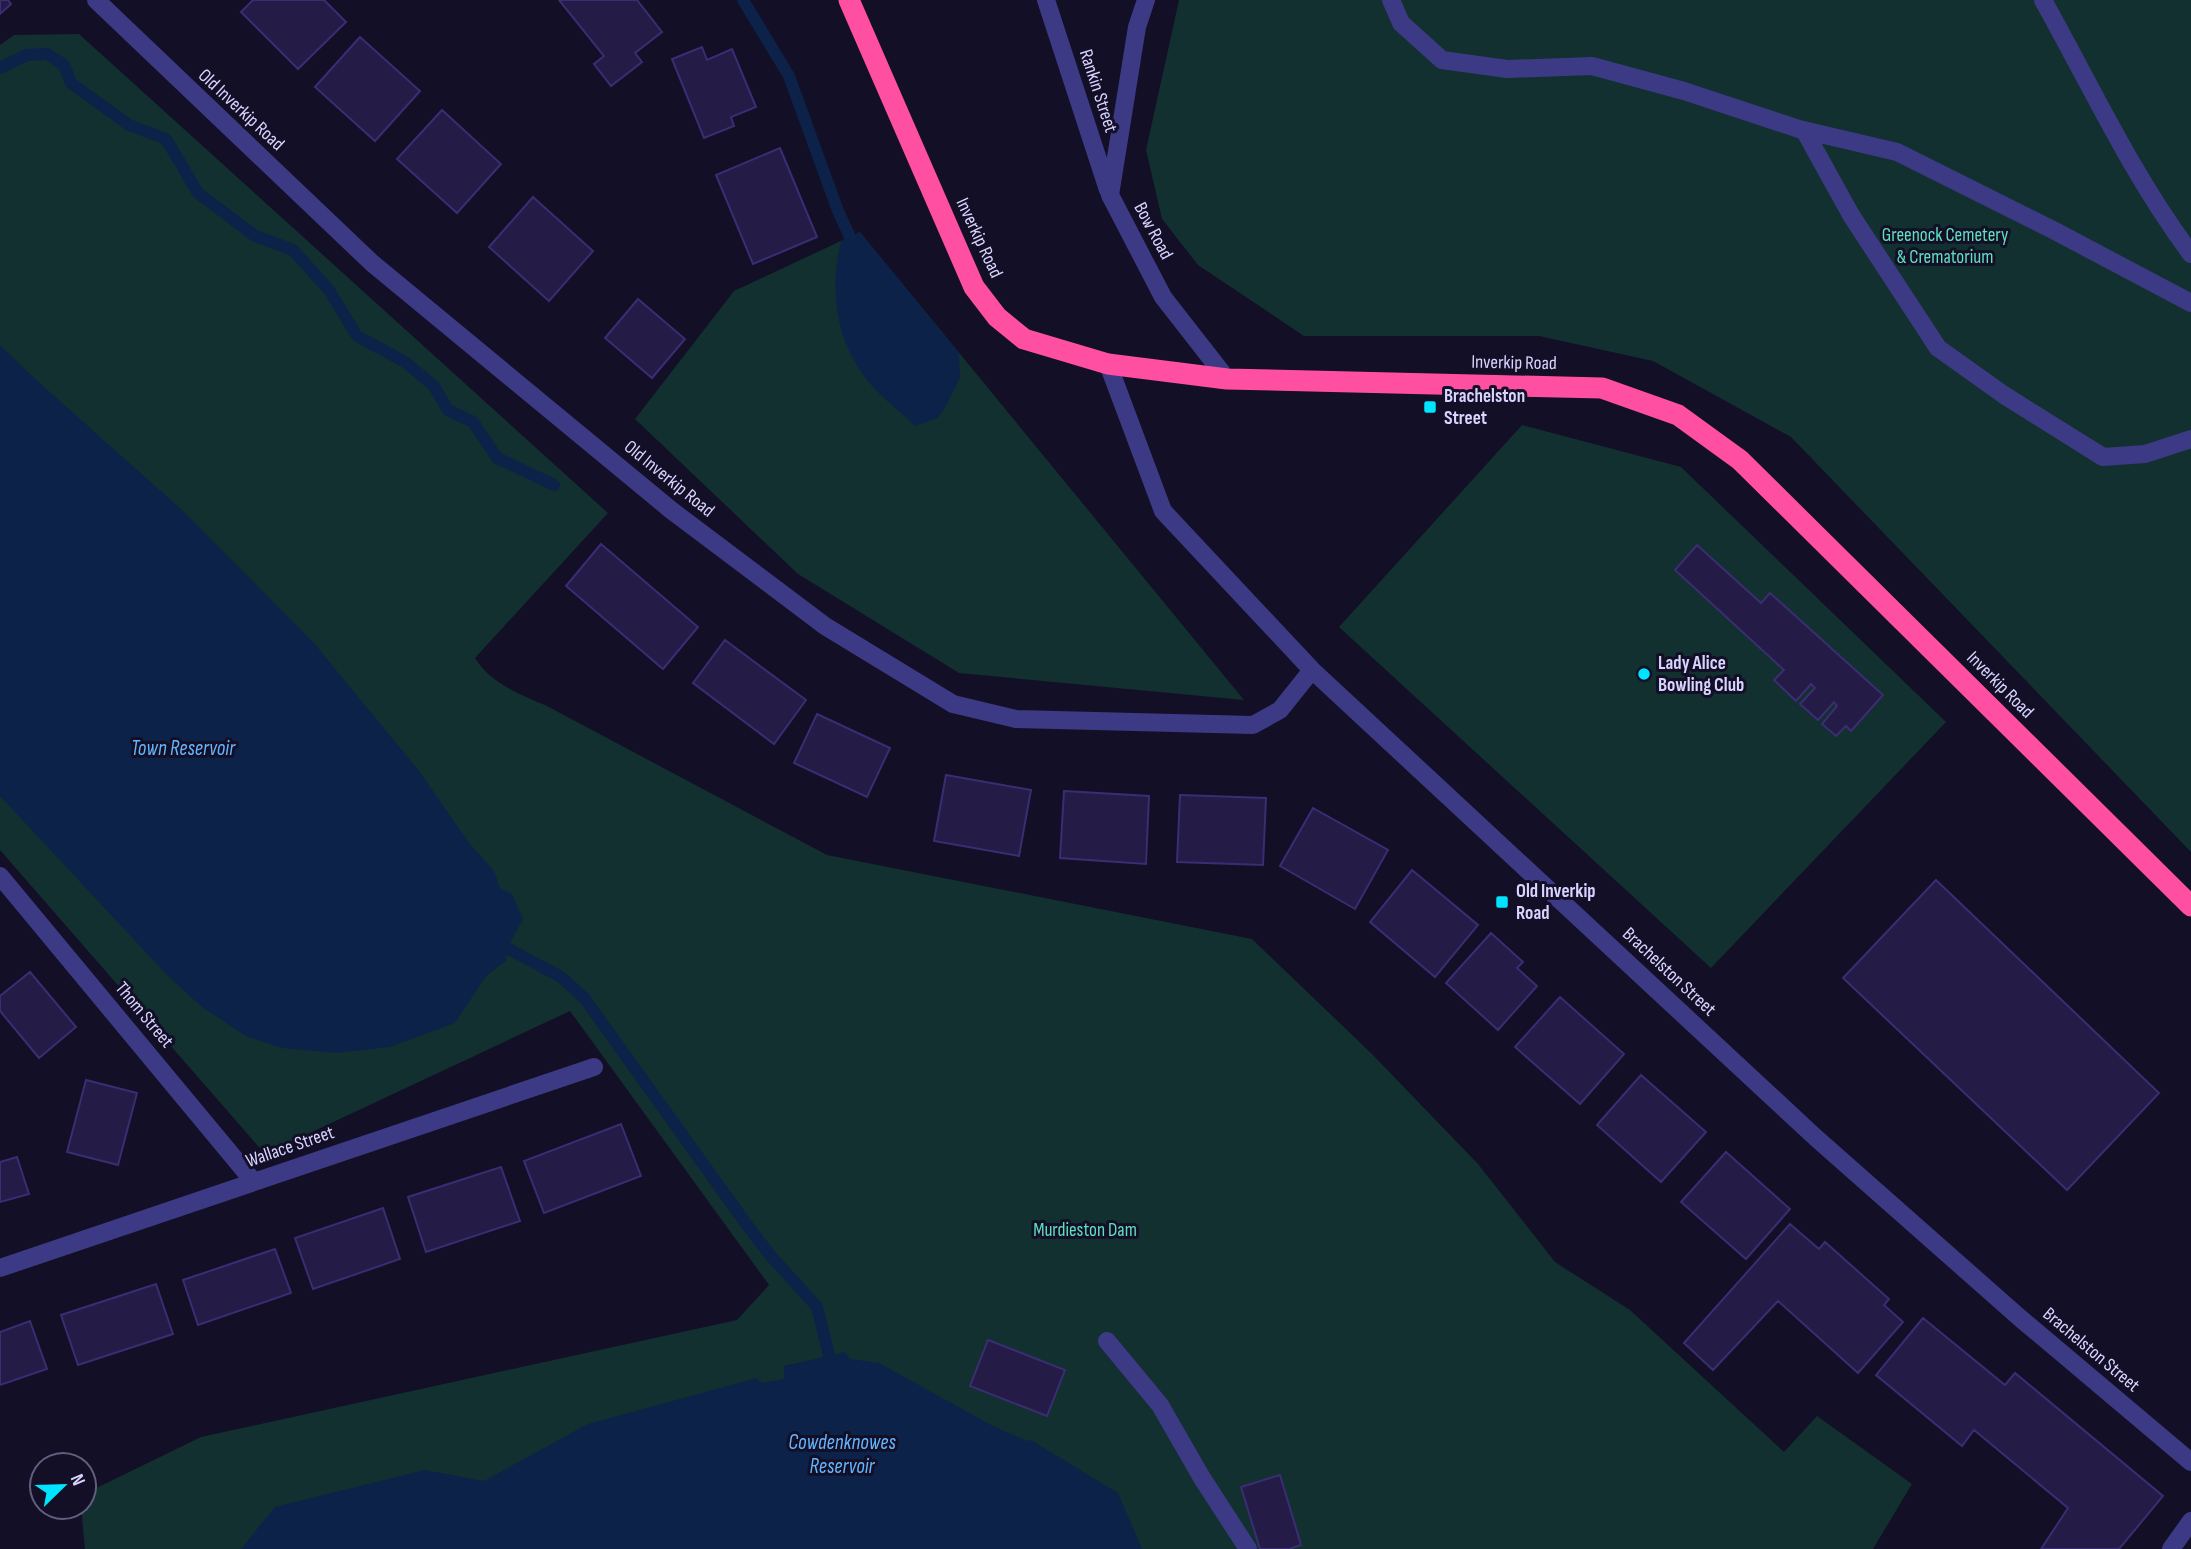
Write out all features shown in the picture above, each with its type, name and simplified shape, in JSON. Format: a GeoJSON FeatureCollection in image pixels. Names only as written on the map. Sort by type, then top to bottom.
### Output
{"type":"FeatureCollection","features":[{"type":"Feature","properties":{"kind":"highway","name":"Inverkip Road"},"geometry":{"type":"LineString","coordinates":[[849,0],[974,287],[998,317],[1024,339],[1108,364],[1227,379],[1602,388],[1678,415],[1740,460],[2191,906]]}},
{"type":"Feature","properties":{"kind":"street","name":"Old Inverkip Road"},"geometry":{"type":"LineString","coordinates":[[96,0],[372,263],[671,510],[825,626],[953,704],[1016,719],[1253,726],[1280,710],[1312,670]]}},
{"type":"Feature","properties":{"kind":"street","name":"Rankin Street"},"geometry":{"type":"LineString","coordinates":[[1046,0],[1110,195]]}},
{"type":"Feature","properties":{"kind":"street","name":"Bow Road"},"geometry":{"type":"LineString","coordinates":[[1146,0],[1137,27],[1110,195],[1163,297],[1227,379]]}},
{"type":"Feature","properties":{"kind":"street"},"geometry":{"type":"LineString","coordinates":[[1391,0],[1402,23],[1442,60],[1507,69],[1592,66],[1684,91],[1804,130],[1897,152],[2191,303]]}},
{"type":"Feature","properties":{"kind":"street"},"geometry":{"type":"LineString","coordinates":[[2043,0],[2117,140],[2161,214],[2191,254]]}},
{"type":"Feature","properties":{"kind":"street"},"geometry":{"type":"LineString","coordinates":[[1804,130],[1851,215],[1938,348],[2004,395],[2104,457],[2145,454],[2191,439]]}},
{"type":"Feature","properties":{"kind":"street","name":"Brachelston Street"},"geometry":{"type":"LineString","coordinates":[[1108,364],[1163,511],[1312,670],[1815,1137],[2010,1309],[2191,1462]]}},
{"type":"Feature","properties":{"kind":"street","name":"Thom Street"},"geometry":{"type":"LineString","coordinates":[[0,876],[254,1182]]}},
{"type":"Feature","properties":{"kind":"street","name":"Wallace Street"},"geometry":{"type":"LineString","coordinates":[[0,1268],[594,1067]]}},
{"type":"Feature","properties":{"kind":"street"},"geometry":{"type":"LineString","coordinates":[[1107,1341],[1160,1405],[1202,1478],[1248,1549]]}},
{"type":"Feature","properties":{"kind":"street"},"geometry":{"type":"LineString","coordinates":[[2171,1549],[2191,1521]]}},
{"type":"Feature","properties":{"kind":"green space","name":"Greenock Cemetery & Crematorium"},"geometry":{"type":"Polygon","coordinates":[[[1179,0],[2191,0],[2191,852],[1791,437],[1653,361],[1539,336],[1304,336],[1198,265],[1162,219],[1146,150],[1179,0]]]}},
{"type":"Feature","properties":{"kind":"green space","name":"Murdieston Dam"},"geometry":{"type":"Polygon","coordinates":[[[79,34],[608,513],[475,658],[489,675],[507,687],[827,855],[1252,939],[1372,1054],[1478,1164],[1555,1262],[1630,1310],[1784,1452],[1817,1416],[1912,1484],[1873,1549],[85,1549],[82,1521],[98,1521],[98,1487],[201,1437],[737,1320],[769,1285],[570,1011],[265,1154],[0,850],[0,45],[14,35],[79,34]]]}},
{"type":"Feature","properties":{"kind":"green space"},"geometry":{"type":"Polygon","coordinates":[[[860,232],[1244,700],[959,673],[798,574],[635,419],[734,291],[860,232]]]}},
{"type":"Feature","properties":{"kind":"green space","name":"Lady Alice Bowling Club"},"geometry":{"type":"Polygon","coordinates":[[[1522,425],[1681,467],[1946,722],[1711,968],[1339,627],[1522,425]]]}},
{"type":"Feature","properties":{"kind":"water"},"geometry":{"type":"Polygon","coordinates":[[[860,232],[959,353],[960,378],[938,418],[915,426],[880,394],[862,373],[844,338],[836,300],[837,261],[841,241],[860,232]]]}},
{"type":"Feature","properties":{"kind":"water","name":"Town Reservoir"},"geometry":{"type":"Polygon","coordinates":[[[0,345],[182,510],[313,642],[419,771],[469,843],[494,871],[500,888],[512,894],[523,919],[507,948],[506,961],[486,976],[455,1023],[390,1047],[336,1053],[282,1048],[246,1036],[202,1007],[167,975],[0,796],[0,345]]]}},
{"type":"Feature","properties":{"kind":"water","name":"Cowdenknowes Reservoir"},"geometry":{"type":"Polygon","coordinates":[[[845,1352],[850,1359],[879,1363],[991,1425],[1027,1441],[1031,1440],[1118,1493],[1142,1549],[241,1549],[275,1507],[425,1470],[484,1481],[588,1424],[757,1378],[762,1383],[784,1379],[784,1366],[845,1352]]]}},
{"type":"Feature","properties":{"kind":"building"},"geometry":{"type":"Polygon","coordinates":[[[0,0],[8,0],[11,4],[0,14],[0,0]]]}},
{"type":"Feature","properties":{"kind":"building"},"geometry":{"type":"Polygon","coordinates":[[[253,0],[324,0],[346,22],[298,69],[241,12],[253,0]]]}},
{"type":"Feature","properties":{"kind":"building"},"geometry":{"type":"Polygon","coordinates":[[[559,0],[637,0],[662,32],[635,53],[642,62],[611,86],[594,64],[604,56],[559,0]]]}},
{"type":"Feature","properties":{"kind":"building"},"geometry":{"type":"Polygon","coordinates":[[[360,37],[420,91],[375,141],[315,87],[360,37]]]}},
{"type":"Feature","properties":{"kind":"building"},"geometry":{"type":"Polygon","coordinates":[[[702,47],[707,60],[732,49],[756,107],[731,117],[734,126],[704,138],[672,59],[702,47]]]}},
{"type":"Feature","properties":{"kind":"building"},"geometry":{"type":"Polygon","coordinates":[[[442,110],[501,164],[457,213],[397,159],[442,110]]]}},
{"type":"Feature","properties":{"kind":"building"},"geometry":{"type":"Polygon","coordinates":[[[780,148],[817,237],[753,264],[716,175],[780,148]]]}},
{"type":"Feature","properties":{"kind":"building"},"geometry":{"type":"Polygon","coordinates":[[[533,197],[593,251],[549,301],[489,247],[533,197]]]}},
{"type":"Feature","properties":{"kind":"building"},"geometry":{"type":"Polygon","coordinates":[[[638,299],[685,339],[652,378],[605,338],[638,299]]]}},
{"type":"Feature","properties":{"kind":"building"},"geometry":{"type":"Polygon","coordinates":[[[601,544],[698,627],[663,669],[566,586],[601,544]]]}},
{"type":"Feature","properties":{"kind":"building"},"geometry":{"type":"Polygon","coordinates":[[[1697,545],[1761,603],[1770,593],[1883,695],[1851,731],[1846,726],[1836,736],[1822,724],[1837,706],[1834,702],[1818,720],[1800,704],[1815,688],[1811,684],[1796,701],[1774,680],[1784,670],[1675,570],[1697,545]]]}},
{"type":"Feature","properties":{"kind":"building"},"geometry":{"type":"Polygon","coordinates":[[[725,640],[806,700],[774,744],[693,683],[725,640]]]}},
{"type":"Feature","properties":{"kind":"building"},"geometry":{"type":"Polygon","coordinates":[[[817,714],[890,748],[867,797],[794,763],[817,714]]]}},
{"type":"Feature","properties":{"kind":"building"},"geometry":{"type":"Polygon","coordinates":[[[946,775],[1031,790],[1019,856],[934,841],[946,775]]]}},
{"type":"Feature","properties":{"kind":"building"},"geometry":{"type":"Polygon","coordinates":[[[1064,791],[1149,796],[1146,864],[1060,858],[1064,791]]]}},
{"type":"Feature","properties":{"kind":"building"},"geometry":{"type":"Polygon","coordinates":[[[1180,795],[1266,798],[1263,865],[1177,862],[1180,795]]]}},
{"type":"Feature","properties":{"kind":"building"},"geometry":{"type":"Polygon","coordinates":[[[1313,808],[1388,850],[1355,909],[1280,866],[1313,808]]]}},
{"type":"Feature","properties":{"kind":"building"},"geometry":{"type":"Polygon","coordinates":[[[1412,870],[1478,925],[1435,977],[1370,922],[1412,870]]]}},
{"type":"Feature","properties":{"kind":"building"},"geometry":{"type":"Polygon","coordinates":[[[1936,880],[2159,1093],[2067,1190],[1843,978],[1936,880]]]}},
{"type":"Feature","properties":{"kind":"building"},"geometry":{"type":"Polygon","coordinates":[[[1491,933],[1523,962],[1517,968],[1537,986],[1498,1030],[1446,983],[1491,933]]]}},
{"type":"Feature","properties":{"kind":"building"},"geometry":{"type":"Polygon","coordinates":[[[30,972],[76,1027],[39,1058],[0,1011],[0,996],[30,972]]]}},
{"type":"Feature","properties":{"kind":"building"},"geometry":{"type":"Polygon","coordinates":[[[1560,997],[1624,1054],[1580,1104],[1515,1047],[1560,997]]]}},
{"type":"Feature","properties":{"kind":"building"},"geometry":{"type":"Polygon","coordinates":[[[1641,1075],[1706,1132],[1661,1182],[1597,1125],[1641,1075]]]}},
{"type":"Feature","properties":{"kind":"building"},"geometry":{"type":"Polygon","coordinates":[[[86,1080],[137,1093],[118,1165],[67,1152],[86,1080]]]}},
{"type":"Feature","properties":{"kind":"building"},"geometry":{"type":"Polygon","coordinates":[[[621,1124],[641,1176],[544,1213],[524,1161],[621,1124]]]}},
{"type":"Feature","properties":{"kind":"building"},"geometry":{"type":"Polygon","coordinates":[[[1726,1152],[1790,1209],[1746,1259],[1681,1202],[1726,1152]]]}},
{"type":"Feature","properties":{"kind":"building"},"geometry":{"type":"Polygon","coordinates":[[[17,1157],[29,1194],[0,1202],[0,1162],[17,1157]]]}},
{"type":"Feature","properties":{"kind":"building"},"geometry":{"type":"Polygon","coordinates":[[[501,1167],[520,1221],[426,1252],[408,1197],[501,1167]]]}},
{"type":"Feature","properties":{"kind":"building"},"geometry":{"type":"Polygon","coordinates":[[[383,1208],[400,1259],[313,1289],[295,1238],[383,1208]]]}},
{"type":"Feature","properties":{"kind":"building"},"geometry":{"type":"Polygon","coordinates":[[[1790,1224],[1819,1249],[1825,1242],[1889,1299],[1884,1305],[1903,1322],[1858,1373],[1778,1301],[1713,1370],[1684,1343],[1790,1224]]]}},
{"type":"Feature","properties":{"kind":"building"},"geometry":{"type":"Polygon","coordinates":[[[275,1249],[291,1293],[198,1325],[183,1280],[275,1249]]]}},
{"type":"Feature","properties":{"kind":"building"},"geometry":{"type":"Polygon","coordinates":[[[156,1284],[173,1334],[78,1365],[61,1315],[156,1284]]]}},
{"type":"Feature","properties":{"kind":"building"},"geometry":{"type":"Polygon","coordinates":[[[1923,1318],[2005,1385],[2015,1373],[2163,1496],[2119,1549],[2041,1549],[2068,1508],[1974,1430],[1962,1446],[1876,1375],[1923,1318]]]}},
{"type":"Feature","properties":{"kind":"building"},"geometry":{"type":"Polygon","coordinates":[[[30,1321],[47,1369],[0,1385],[0,1332],[30,1321]]]}},
{"type":"Feature","properties":{"kind":"building"},"geometry":{"type":"Polygon","coordinates":[[[988,1340],[1065,1370],[1047,1416],[970,1386],[988,1340]]]}},
{"type":"Feature","properties":{"kind":"building"},"geometry":{"type":"Polygon","coordinates":[[[1280,1475],[1301,1545],[1289,1549],[1260,1549],[1241,1487],[1280,1475]]]}},
{"type":"Feature","properties":{"kind":"waterway"},"geometry":{"type":"LineString","coordinates":[[743,0],[789,76],[850,237]]}},
{"type":"Feature","properties":{"kind":"waterway"},"geometry":{"type":"LineString","coordinates":[[0,68],[27,55],[47,54],[64,65],[71,83],[129,125],[166,139],[198,193],[255,236],[293,250],[329,290],[357,336],[405,362],[434,386],[448,410],[473,422],[497,458],[554,485]]}},
{"type":"Feature","properties":{"kind":"waterway"},"geometry":{"type":"LineString","coordinates":[[507,948],[561,977],[585,999],[747,1225],[817,1307],[829,1355]]}},
{"type":"Feature","properties":{"kind":"place","name":"Brachelston Street"},"geometry":{"type":"Point","coordinates":[1430,407]}},
{"type":"Feature","properties":{"kind":"place","name":"Lady Alice Bowling Club"},"geometry":{"type":"Point","coordinates":[1644,674]}},
{"type":"Feature","properties":{"kind":"place","name":"Old Inverkip Road"},"geometry":{"type":"Point","coordinates":[1502,902]}}]}
